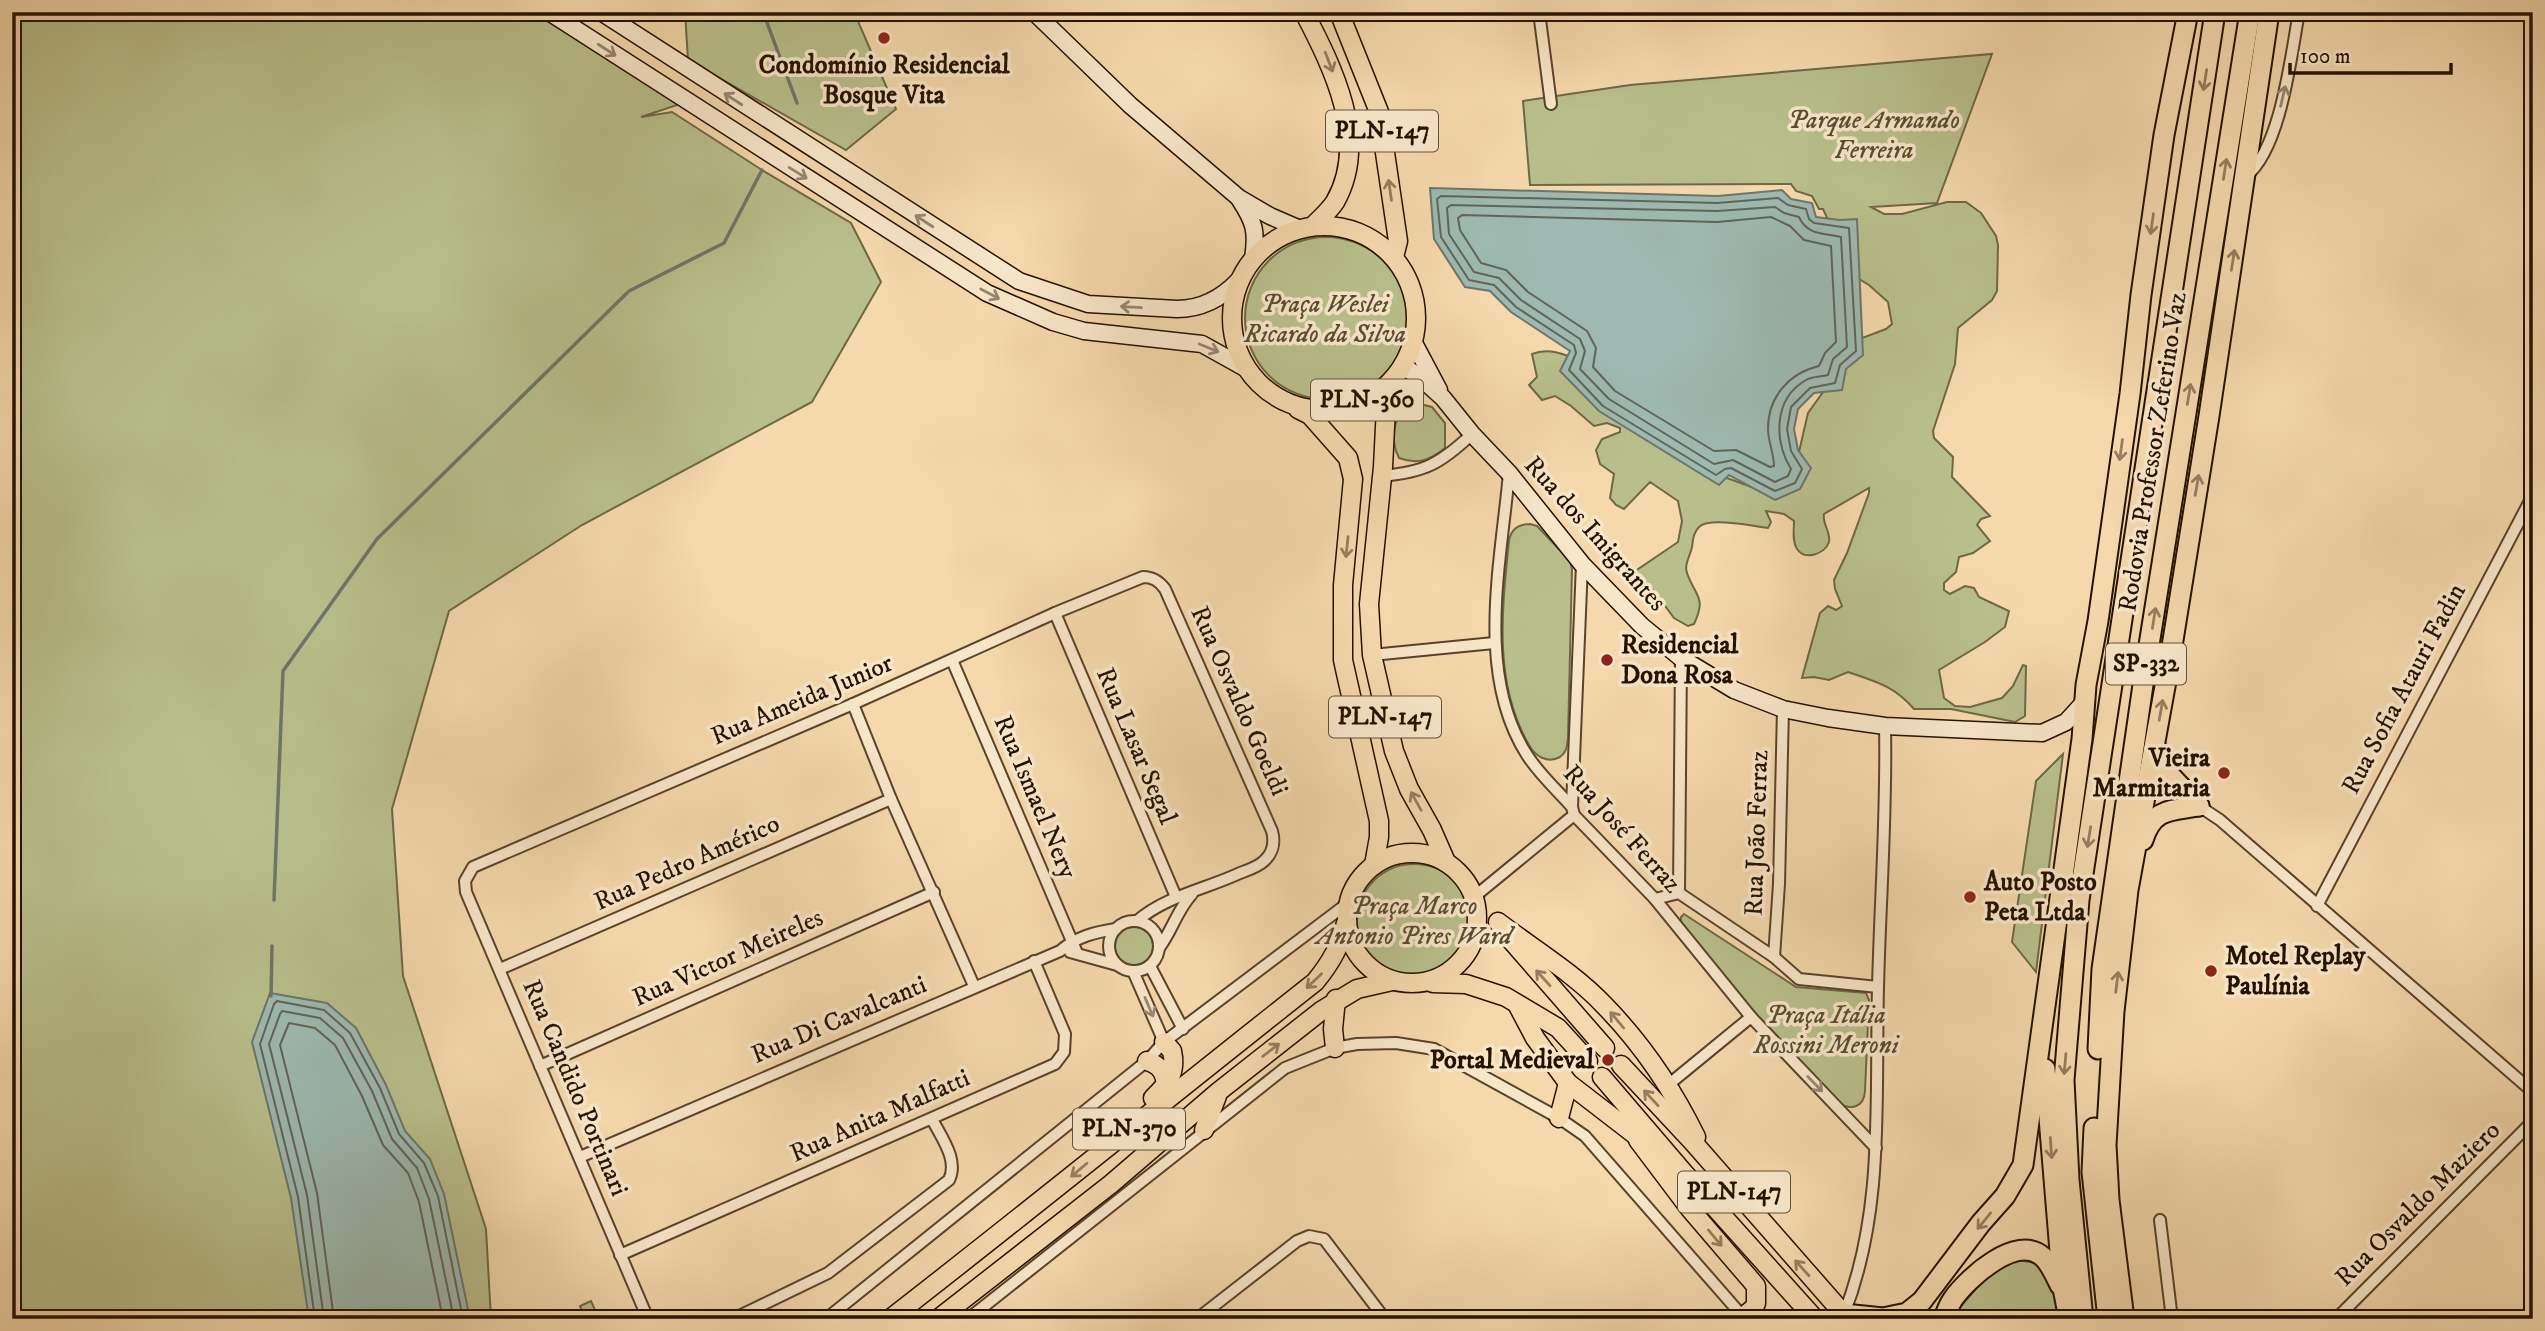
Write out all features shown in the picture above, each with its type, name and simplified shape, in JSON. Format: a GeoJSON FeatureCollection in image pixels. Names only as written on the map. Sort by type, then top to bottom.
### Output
{"type":"FeatureCollection","features":[{"type":"Feature","properties":{"kind":"highway"},"geometry":{"type":"LineString","coordinates":[[1846,1317],[1883,1318],[1907,1313],[1923,1301],[1981,1223],[2005,1196],[2023,1165],[2082,739],[2086,685],[2098,621],[2130,394],[2141,295],[2164,135],[2188,12]]}},
{"type":"Feature","properties":{"kind":"highway","name":"Rodovia Professor Zeferino Vaz"},"geometry":{"type":"LineString","coordinates":[[2083,1319],[2069,1180],[2064,1080],[2079,900],[2215,12]]}},
{"type":"Feature","properties":{"kind":"highway","name":"Rodovia Professor Zeferino Vaz"},"geometry":{"type":"LineString","coordinates":[[2108,1319],[2092,1172],[2102,969],[2146,664],[2250,12]]}},
{"type":"Feature","properties":{"kind":"highway"},"geometry":{"type":"LineString","coordinates":[[2123,1319],[2109,1200],[2106,1145],[2114,1011],[2129,890],[2209,416],[2269,12]]}},
{"type":"Feature","properties":{"kind":"highway"},"geometry":{"type":"LineString","coordinates":[[2155,745],[2166,771],[2199,806]]}},
{"type":"Feature","properties":{"kind":"highway"},"geometry":{"type":"LineString","coordinates":[[2129,890],[2148,826],[2160,813],[2199,806]]}},
{"type":"Feature","properties":{"kind":"highway"},"geometry":{"type":"LineString","coordinates":[[2043,1031],[2063,1288],[2069,1319]]}},
{"type":"Feature","properties":{"kind":"highway"},"geometry":{"type":"LineString","coordinates":[[1944,1319],[1953,1299],[1996,1258],[2012,1252],[2031,1252],[2043,1256],[2063,1288]]}},
{"type":"Feature","properties":{"kind":"main road","name":"PLN-360"},"geometry":{"type":"LineString","coordinates":[[550,12],[987,293],[1053,322],[1084,331],[1202,344],[1245,368]]}},
{"type":"Feature","properties":{"kind":"main road","name":"PLN-360"},"geometry":{"type":"LineString","coordinates":[[601,12],[1019,281],[1088,304],[1189,309],[1214,300],[1239,280],[1253,259],[1274,240],[1306,228],[1334,226],[1369,237],[1394,257],[1410,283],[1416,303],[1417,330],[1414,343],[1403,366],[1387,387],[1359,405],[1326,411],[1293,406],[1266,391],[1245,368],[1236,348],[1231,325],[1239,280]]}},
{"type":"Feature","properties":{"kind":"main road"},"geometry":{"type":"LineString","coordinates":[[1034,12],[1130,105],[1239,198],[1270,216],[1306,228]]}},
{"type":"Feature","properties":{"kind":"main road","name":"PLN-147"},"geometry":{"type":"LineString","coordinates":[[1304,12],[1326,55],[1348,115],[1347,173],[1335,202],[1306,228]]}},
{"type":"Feature","properties":{"kind":"main road","name":"PLN-147"},"geometry":{"type":"LineString","coordinates":[[1339,12],[1379,111],[1398,242],[1394,257]]}},
{"type":"Feature","properties":{"kind":"main road"},"geometry":{"type":"LineString","coordinates":[[1239,198],[1253,221],[1256,237],[1253,259]]}},
{"type":"Feature","properties":{"kind":"main road","name":"Rua dos Imigrantes"},"geometry":{"type":"LineString","coordinates":[[1414,343],[1443,398]]}},
{"type":"Feature","properties":{"kind":"main road","name":"Rua dos Imigrantes"},"geometry":{"type":"LineString","coordinates":[[1403,366],[1443,398],[1509,473],[1582,564],[1642,626],[1681,658],[1734,690],[1783,709],[1885,726],[2042,733],[2066,722],[2085,701]]}},
{"type":"Feature","properties":{"kind":"main road","name":"PLN-147"},"geometry":{"type":"LineString","coordinates":[[1387,387],[1382,476],[1369,604],[1372,655],[1394,751],[1409,789],[1446,862]]}},
{"type":"Feature","properties":{"kind":"main road","name":"PLN-147"},"geometry":{"type":"LineString","coordinates":[[1293,406],[1310,415],[1348,458],[1353,479],[1343,585],[1343,660],[1379,821],[1374,865]]}},
{"type":"Feature","properties":{"kind":"main road"},"geometry":{"type":"LineString","coordinates":[[1374,865],[1397,855],[1422,853],[1446,862],[1463,877],[1475,899],[1605,1048]]}},
{"type":"Feature","properties":{"kind":"main road","name":"PLN-370"},"geometry":{"type":"LineString","coordinates":[[890,1319],[1030,1211],[1129,1128],[1315,982],[1342,941],[1348,903],[1357,882],[1374,865]]}},
{"type":"Feature","properties":{"kind":"main road"},"geometry":{"type":"LineString","coordinates":[[1426,982],[1451,971],[1469,952],[1477,927],[1475,899]]}},
{"type":"Feature","properties":{"kind":"main road","name":"PLN-370"},"geometry":{"type":"LineString","coordinates":[[1346,922],[1350,942],[1360,959],[1375,972],[1392,981]]}},
{"type":"Feature","properties":{"kind":"main road"},"geometry":{"type":"LineString","coordinates":[[1497,922],[1603,1003],[1660,1072],[1707,1159]]}},
{"type":"Feature","properties":{"kind":"main road","name":"PLN-370"},"geometry":{"type":"LineString","coordinates":[[938,1319],[1111,1184],[1218,1092],[1336,999],[1366,986],[1392,981],[1426,982]]}},
{"type":"Feature","properties":{"kind":"main road"},"geometry":{"type":"LineString","coordinates":[[1426,982],[1466,984],[1506,997],[1558,1028],[1588,1061]]}},
{"type":"Feature","properties":{"kind":"main road"},"geometry":{"type":"LineString","coordinates":[[1335,1048],[1333,1029],[1336,999]]}},
{"type":"Feature","properties":{"kind":"main road"},"geometry":{"type":"LineString","coordinates":[[1517,1004],[1535,1038],[1568,1083],[1627,1126],[1685,1174]]}},
{"type":"Feature","properties":{"kind":"main road"},"geometry":{"type":"LineString","coordinates":[[1129,1128],[1143,1107],[1166,1086],[1173,1072],[1172,1051],[1164,1042]]}},
{"type":"Feature","properties":{"kind":"main road"},"geometry":{"type":"LineString","coordinates":[[1147,1061],[1162,1069],[1166,1075],[1166,1086]]}},
{"type":"Feature","properties":{"kind":"main road","name":"PLN-147"},"geometry":{"type":"LineString","coordinates":[[1620,1065],[1846,1317]]}},
{"type":"Feature","properties":{"kind":"main road","name":"PLN-147"},"geometry":{"type":"LineString","coordinates":[[1602,1077],[1815,1319]]}},
{"type":"Feature","properties":{"kind":"main road"},"geometry":{"type":"LineString","coordinates":[[1559,1118],[1568,1083]]}},
{"type":"Feature","properties":{"kind":"main road"},"geometry":{"type":"LineString","coordinates":[[1204,1130],[1218,1092]]}},
{"type":"Feature","properties":{"kind":"main road"},"geometry":{"type":"LineString","coordinates":[[1627,1126],[1690,1209],[1756,1286],[1754,1308],[1743,1318]]}},
{"type":"Feature","properties":{"kind":"main road"},"geometry":{"type":"LineString","coordinates":[[1030,1211],[1021,1222],[991,1246],[988,1254],[991,1258],[997,1259],[1087,1193],[1111,1184]]}},
{"type":"Feature","properties":{"kind":"street"},"geometry":{"type":"LineString","coordinates":[[1539,12],[1550,104]]}},
{"type":"Feature","properties":{"kind":"street"},"geometry":{"type":"LineString","coordinates":[[2244,177],[2254,170],[2264,155],[2274,130],[2299,12]]}},
{"type":"Feature","properties":{"kind":"street"},"geometry":{"type":"LineString","coordinates":[[1382,476],[1412,473],[1432,466],[1472,434]]}},
{"type":"Feature","properties":{"kind":"street","name":"Rua José Ferraz"},"geometry":{"type":"LineString","coordinates":[[1509,473],[1494,643],[1506,712],[1516,735],[1528,757],[1573,811],[1655,900],[1751,1017],[1876,1147]]}},
{"type":"Feature","properties":{"kind":"street","name":"Rua Sofia Atauri Fadin"},"geometry":{"type":"LineString","coordinates":[[2317,906],[2533,495]]}},
{"type":"Feature","properties":{"kind":"street"},"geometry":{"type":"LineString","coordinates":[[1475,899],[1573,811],[1582,564]]}},
{"type":"Feature","properties":{"kind":"street","name":"Rua Ameida Junior"},"geometry":{"type":"LineString","coordinates":[[468,874],[480,863],[853,704],[1055,613],[1143,577],[1156,579]]}},
{"type":"Feature","properties":{"kind":"street","name":"Rua Osvaldo Goeldi"},"geometry":{"type":"LineString","coordinates":[[1156,579],[1165,590],[1272,831],[1273,844],[1262,863],[1195,892]]}},
{"type":"Feature","properties":{"kind":"street","name":"Rua Lasar Segal"},"geometry":{"type":"LineString","coordinates":[[1055,613],[1176,897]]}},
{"type":"Feature","properties":{"kind":"street"},"geometry":{"type":"LineString","coordinates":[[1372,655],[1494,643]]}},
{"type":"Feature","properties":{"kind":"street"},"geometry":{"type":"LineString","coordinates":[[1679,893],[1681,658]]}},
{"type":"Feature","properties":{"kind":"street","name":"Rua Ismael Nery"},"geometry":{"type":"LineString","coordinates":[[952,660],[1077,953]]}},
{"type":"Feature","properties":{"kind":"street"},"geometry":{"type":"LineString","coordinates":[[853,704],[891,799],[974,986]]}},
{"type":"Feature","properties":{"kind":"street","name":"Rua João Ferraz"},"geometry":{"type":"LineString","coordinates":[[1774,957],[1779,884],[1783,709]]}},
{"type":"Feature","properties":{"kind":"street"},"geometry":{"type":"LineString","coordinates":[[1846,1317],[1871,1219],[1876,1147],[1885,726]]}},
{"type":"Feature","properties":{"kind":"street","name":"Rua Pedro Américo"},"geometry":{"type":"LineString","coordinates":[[500,969],[891,799]]}},
{"type":"Feature","properties":{"kind":"street"},"geometry":{"type":"LineString","coordinates":[[2199,806],[2220,820],[2533,1092]]}},
{"type":"Feature","properties":{"kind":"street","name":"Rua Candido Portinari"},"geometry":{"type":"LineString","coordinates":[[468,874],[466,892],[649,1319]]}},
{"type":"Feature","properties":{"kind":"street","name":"Rua Victor Meireles"},"geometry":{"type":"LineString","coordinates":[[540,1066],[934,892]]}},
{"type":"Feature","properties":{"kind":"street"},"geometry":{"type":"LineString","coordinates":[[1137,921],[1149,911],[1176,897],[1195,892]]}},
{"type":"Feature","properties":{"kind":"street"},"geometry":{"type":"LineString","coordinates":[[1159,948],[1168,937],[1182,906],[1195,892]]}},
{"type":"Feature","properties":{"kind":"street"},"geometry":{"type":"LineString","coordinates":[[1655,900],[1679,893]]}},
{"type":"Feature","properties":{"kind":"street"},"geometry":{"type":"LineString","coordinates":[[1679,893],[1774,957],[1799,979],[1878,987]]}},
{"type":"Feature","properties":{"kind":"street"},"geometry":{"type":"LineString","coordinates":[[826,1319],[1147,1061],[1164,1042],[1348,903]]}},
{"type":"Feature","properties":{"kind":"street"},"geometry":{"type":"LineString","coordinates":[[1060,951],[1077,953],[1133,971],[1150,966],[1155,961],[1159,940],[1151,927],[1137,921],[1129,921],[1116,929],[1109,947],[1117,965]]}},
{"type":"Feature","properties":{"kind":"street","name":"Rua Di Cavalcanti"},"geometry":{"type":"LineString","coordinates":[[580,1157],[1060,951],[1071,941],[1100,931],[1116,929]]}},
{"type":"Feature","properties":{"kind":"street","name":"Rua Anita Malfatti"},"geometry":{"type":"LineString","coordinates":[[620,1255],[1052,1066],[1066,1046],[1065,1034],[1034,961]]}},
{"type":"Feature","properties":{"kind":"street"},"geometry":{"type":"LineString","coordinates":[[1150,966],[1183,1028]]}},
{"type":"Feature","properties":{"kind":"street"},"geometry":{"type":"LineString","coordinates":[[1133,971],[1164,1042]]}},
{"type":"Feature","properties":{"kind":"street"},"geometry":{"type":"LineString","coordinates":[[1668,1085],[1751,1017]]}},
{"type":"Feature","properties":{"kind":"street"},"geometry":{"type":"LineString","coordinates":[[968,1319],[1285,1068],[1335,1048],[1381,1043],[1434,1049],[1559,1118],[1585,1136],[1743,1318]]}},
{"type":"Feature","properties":{"kind":"street"},"geometry":{"type":"LineString","coordinates":[[733,1319],[828,1273],[949,1180],[953,1171],[951,1159],[932,1119]]}},
{"type":"Feature","properties":{"kind":"street","name":"Rua Osvaldo Maziero"},"geometry":{"type":"LineString","coordinates":[[2336,1319],[2533,1121]]}},
{"type":"Feature","properties":{"kind":"street"},"geometry":{"type":"LineString","coordinates":[[2160,1220],[2172,1319]]}},
{"type":"Feature","properties":{"kind":"street"},"geometry":{"type":"LineString","coordinates":[[1197,1319],[1297,1241],[1309,1236],[1324,1238],[1383,1318]]}},
{"type":"Feature","properties":{"kind":"green space"},"geometry":{"type":"Polygon","coordinates":[[[12,12],[549,12],[686,102],[641,117],[672,112],[851,223],[881,282],[812,402],[582,525],[449,611],[392,809],[403,976],[486,1229],[491,1319],[12,1319],[12,12]]]}},
{"type":"Feature","properties":{"kind":"green space"},"geometry":{"type":"Polygon","coordinates":[[[685,12],[854,12],[896,109],[846,150],[688,60],[685,12]]]}},
{"type":"Feature","properties":{"kind":"green space","name":"Parque Armando Ferreira"},"geometry":{"type":"Polygon","coordinates":[[[1992,54],[1937,203],[1871,207],[1884,214],[1902,214],[1947,202],[1966,202],[1981,213],[1996,236],[1997,291],[1992,300],[1958,328],[1955,364],[1933,431],[1934,438],[1953,457],[1952,477],[1990,516],[1981,519],[1977,525],[1990,541],[1973,553],[1959,557],[1956,572],[1944,583],[1944,590],[1950,594],[1965,586],[1974,588],[1979,597],[2009,611],[2005,627],[1939,670],[1944,698],[1955,706],[1970,707],[2002,698],[2013,686],[2023,665],[2026,666],[2025,716],[2015,722],[1951,709],[1914,709],[1892,690],[1848,672],[1829,680],[1802,678],[1820,613],[1828,606],[1836,610],[1842,606],[1834,580],[1847,553],[1869,488],[1824,514],[1829,542],[1819,553],[1805,555],[1797,549],[1794,521],[1784,514],[1766,511],[1771,522],[1768,528],[1721,522],[1699,527],[1694,534],[1686,567],[1700,608],[1694,624],[1688,626],[1674,618],[1654,591],[1634,572],[1678,542],[1682,521],[1678,501],[1650,482],[1624,509],[1616,505],[1610,498],[1614,474],[1600,464],[1596,450],[1602,439],[1620,432],[1620,428],[1607,423],[1594,426],[1555,396],[1542,400],[1529,385],[1537,377],[1532,354],[1550,351],[1568,356],[1697,467],[1765,492],[1792,482],[1808,413],[1862,338],[1892,324],[1888,302],[1854,276],[1823,209],[1819,209],[1812,196],[1796,191],[1791,184],[1530,185],[1523,101],[1630,85],[1992,54]]]}},
{"type":"Feature","properties":{"kind":"green space","name":"Praça Weslei Ricardo da Silva"},"geometry":{"type":"Polygon","coordinates":[[[1326,237],[1357,243],[1383,261],[1401,287],[1407,318],[1401,349],[1383,375],[1357,393],[1326,399],[1295,393],[1269,375],[1251,349],[1245,318],[1251,287],[1269,261],[1295,243],[1326,237]]]}},
{"type":"Feature","properties":{"kind":"green space"},"geometry":{"type":"Polygon","coordinates":[[[1416,403],[1432,407],[1445,423],[1445,448],[1429,458],[1412,461],[1399,458],[1394,434],[1402,412],[1416,403]]]}},
{"type":"Feature","properties":{"kind":"green space"},"geometry":{"type":"Polygon","coordinates":[[[1530,524],[1537,526],[1570,561],[1572,569],[1568,738],[1564,753],[1551,760],[1538,755],[1529,745],[1510,697],[1505,671],[1503,619],[1509,541],[1516,528],[1530,524]]]}},
{"type":"Feature","properties":{"kind":"green space"},"geometry":{"type":"Polygon","coordinates":[[[2063,754],[2036,972],[2012,942],[2036,781],[2063,754]]]}},
{"type":"Feature","properties":{"kind":"green space","name":"Praça Marco Antonio Pires Ward"},"geometry":{"type":"Polygon","coordinates":[[[1414,864],[1436,868],[1454,881],[1467,899],[1471,921],[1467,943],[1454,961],[1436,974],[1414,978],[1392,974],[1374,961],[1361,943],[1357,921],[1361,899],[1374,881],[1392,868],[1414,864]]]}},
{"type":"Feature","properties":{"kind":"green space","name":"Praça Itália Rossini Meroni"},"geometry":{"type":"Polygon","coordinates":[[[1684,914],[1796,987],[1866,993],[1869,1000],[1865,1091],[1859,1104],[1852,1107],[1838,1102],[1749,1007],[1681,924],[1684,914]]]}},
{"type":"Feature","properties":{"kind":"green space"},"geometry":{"type":"Polygon","coordinates":[[[1134,927],[1147,933],[1153,946],[1147,959],[1134,965],[1121,959],[1115,946],[1121,933],[1134,927]]]}},
{"type":"Feature","properties":{"kind":"green space"},"geometry":{"type":"Polygon","coordinates":[[[2017,1260],[2041,1264],[2068,1319],[1950,1319],[1994,1268],[2017,1260]]]}},
{"type":"Feature","properties":{"kind":"green space"},"geometry":{"type":"Polygon","coordinates":[[[591,1301],[599,1319],[585,1319],[580,1306],[591,1301]]]}},
{"type":"Feature","properties":{"kind":"water"},"geometry":{"type":"Polygon","coordinates":[[[1430,188],[1718,196],[1782,190],[1791,199],[1812,203],[1816,217],[1857,219],[1863,355],[1846,369],[1842,390],[1814,393],[1798,409],[1794,429],[1798,450],[1811,468],[1800,489],[1775,500],[1729,475],[1719,485],[1599,411],[1560,371],[1570,351],[1511,312],[1490,291],[1465,287],[1434,239],[1430,188]]]}},
{"type":"Feature","properties":{"kind":"water"},"geometry":{"type":"Polygon","coordinates":[[[270,993],[327,1003],[356,1028],[386,1085],[405,1131],[430,1159],[444,1194],[470,1319],[309,1319],[291,1198],[252,1042],[270,993]]]}},
{"type":"Feature","properties":{"kind":"waterway"},"geometry":{"type":"LineString","coordinates":[[763,12],[797,103]]}},
{"type":"Feature","properties":{"kind":"waterway"},"geometry":{"type":"LineString","coordinates":[[274,900],[283,671],[377,539],[629,291],[724,243],[762,170]]}},
{"type":"Feature","properties":{"kind":"waterway"},"geometry":{"type":"LineString","coordinates":[[271,996],[272,946]]}},
{"type":"Feature","properties":{"kind":"place","name":"Condomínio Residencial Bosque Vita"},"geometry":{"type":"Point","coordinates":[884,38]}},
{"type":"Feature","properties":{"kind":"place","name":"Residencial Dona Rosa"},"geometry":{"type":"Point","coordinates":[1607,660]}},
{"type":"Feature","properties":{"kind":"place","name":"Vieira Marmitaria"},"geometry":{"type":"Point","coordinates":[2224,773]}},
{"type":"Feature","properties":{"kind":"place","name":"Auto Posto Peta Ltda"},"geometry":{"type":"Point","coordinates":[1970,897]}},
{"type":"Feature","properties":{"kind":"place","name":"Motel Replay Paulínia"},"geometry":{"type":"Point","coordinates":[2211,971]}},
{"type":"Feature","properties":{"kind":"place","name":"Portal Medieval"},"geometry":{"type":"Point","coordinates":[1608,1060]}}]}
